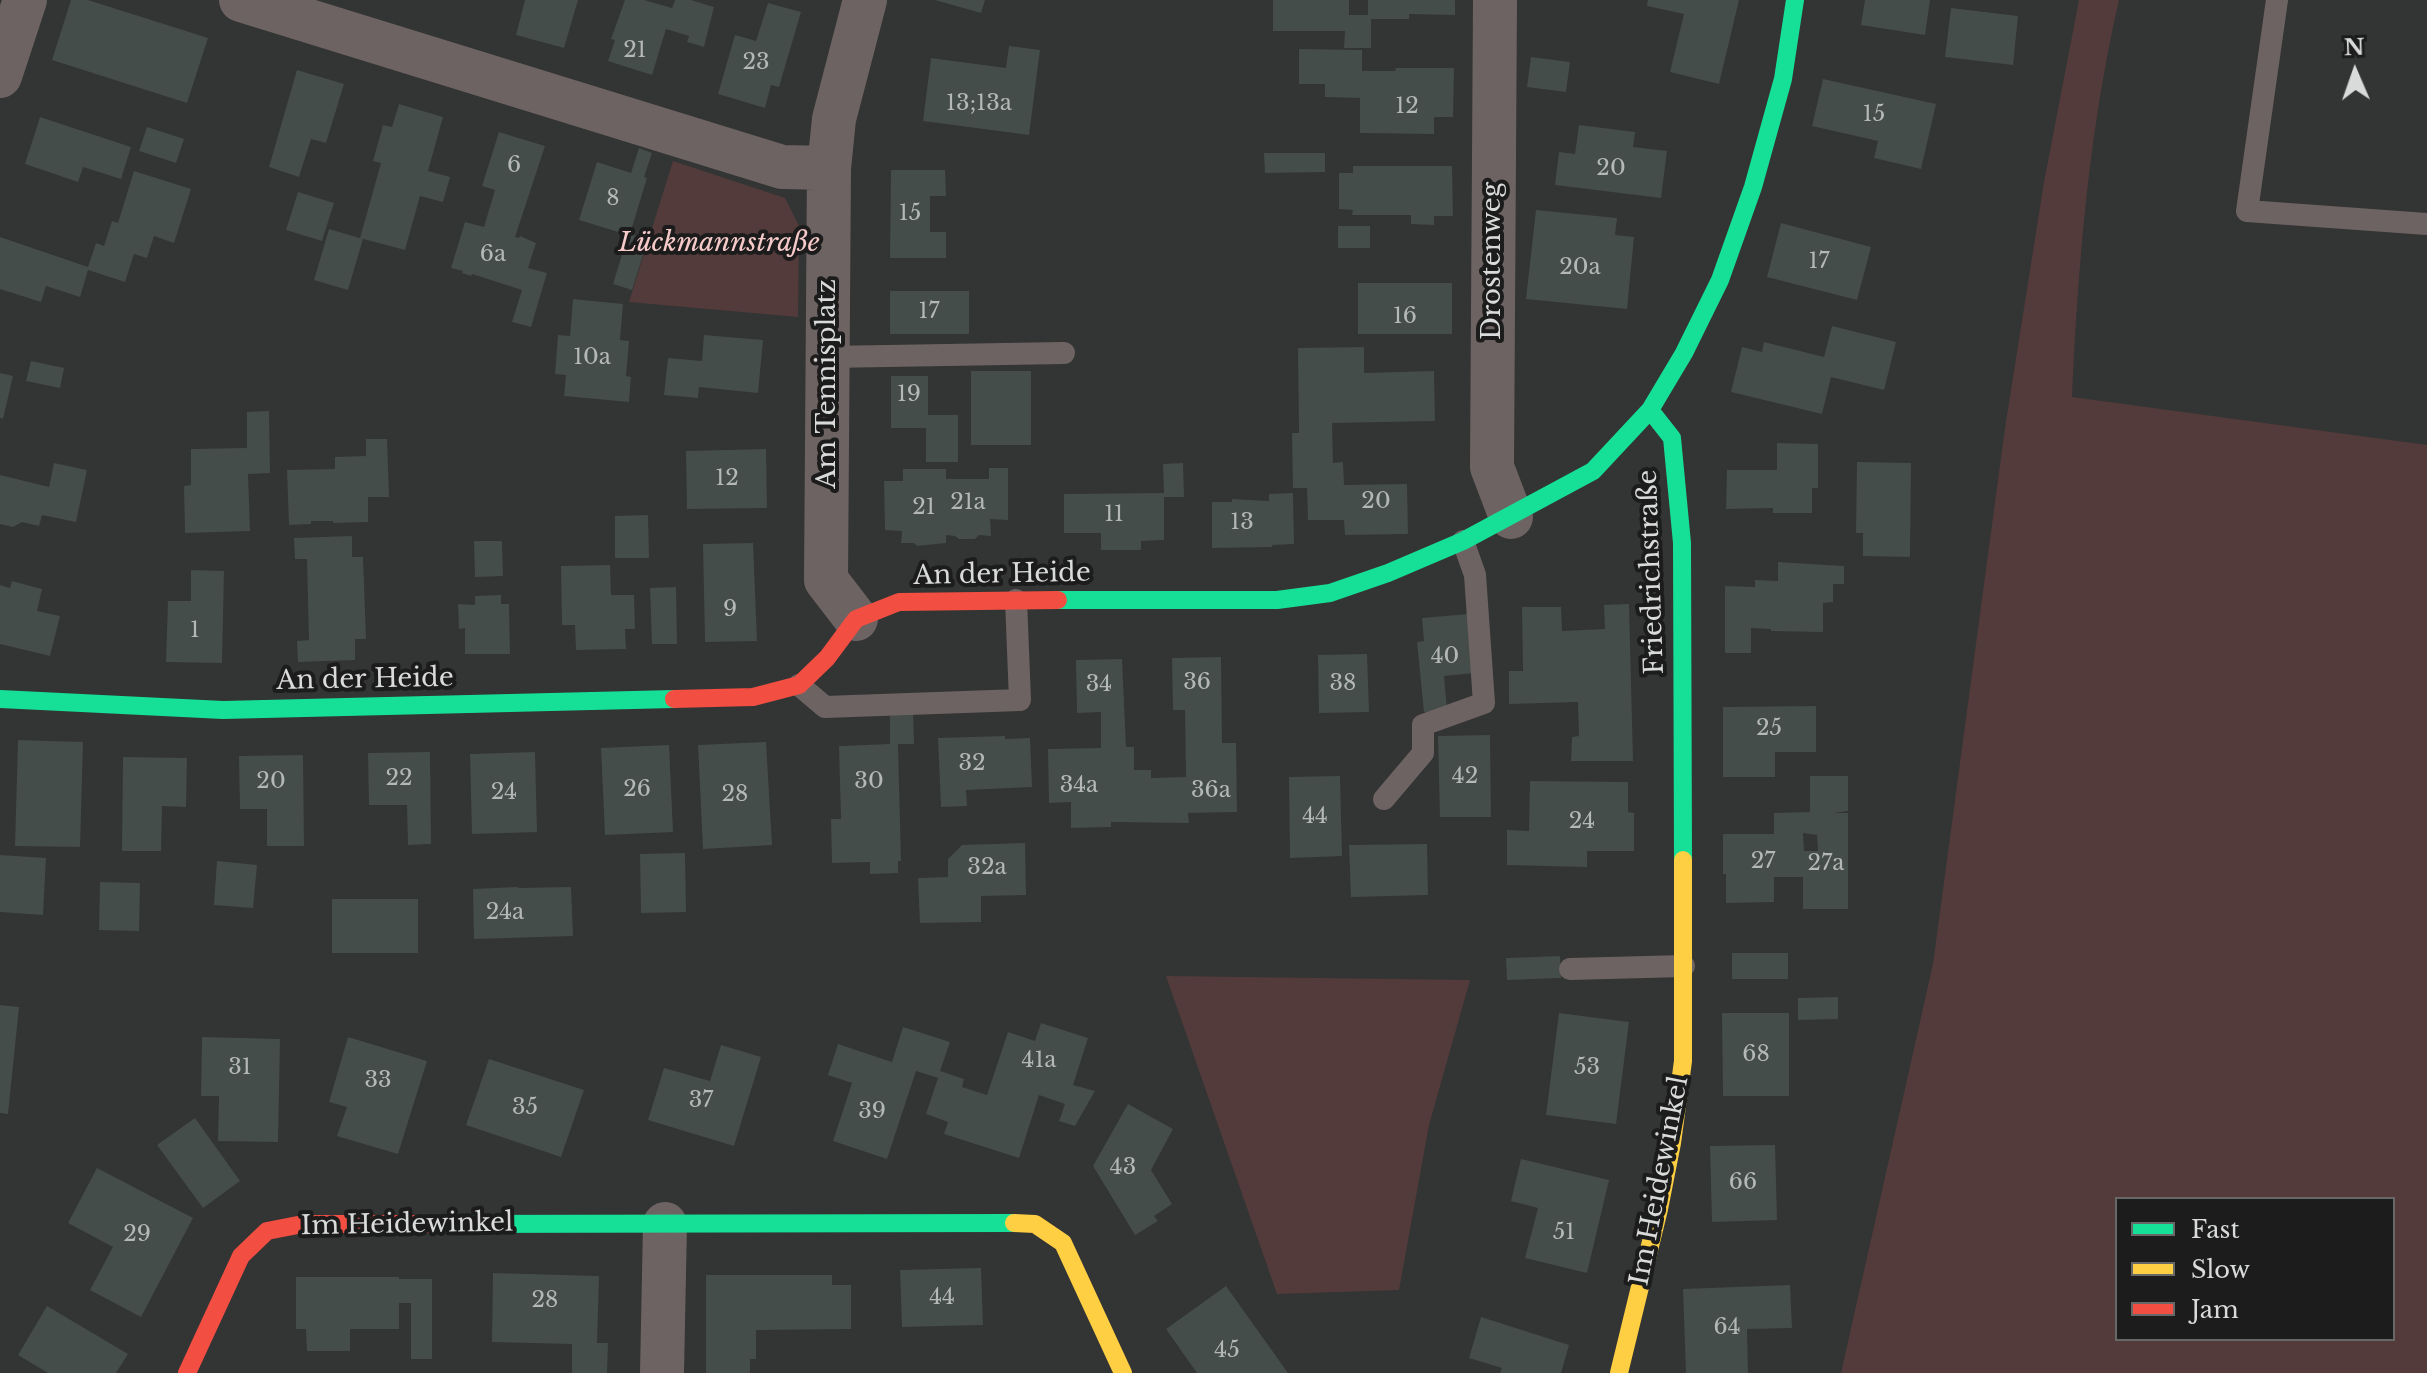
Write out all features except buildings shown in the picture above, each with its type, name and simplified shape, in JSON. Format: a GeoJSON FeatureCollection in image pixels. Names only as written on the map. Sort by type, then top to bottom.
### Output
{"type":"FeatureCollection","features":[{"type":"Feature","properties":{"kind":"street"},"geometry":{"type":"LineString","coordinates":[[0,76],[25,0]]}},
{"type":"Feature","properties":{"kind":"street"},"geometry":{"type":"LineString","coordinates":[[241,0],[782,167],[829,168]]}},
{"type":"Feature","properties":{"kind":"street","name":"Am Tennisplatz"},"geometry":{"type":"LineString","coordinates":[[856,619],[826,580],[829,168],[834,119],[865,0]]}},
{"type":"Feature","properties":{"kind":"street","name":"Drostenweg"},"geometry":{"type":"LineString","coordinates":[[1495,0],[1492,467],[1511,517]]}},
{"type":"Feature","properties":{"kind":"street"},"geometry":{"type":"LineString","coordinates":[[1650,410],[1684,353],[1720,280],[1753,187],[1783,79],[1795,0]]}},
{"type":"Feature","properties":{"kind":"street","name":"An der Heide"},"geometry":{"type":"LineString","coordinates":[[0,699],[223,710],[753,697],[799,685],[827,658],[856,619],[899,602],[1290,598],[1330,593],[1388,573],[1463,541],[1593,471],[1650,410]]}},
{"type":"Feature","properties":{"kind":"street","name":"Friedrichstraße"},"geometry":{"type":"LineString","coordinates":[[1650,410],[1672,438],[1682,543],[1684,977]]}},
{"type":"Feature","properties":{"kind":"street","name":"Im Heidewinkel"},"geometry":{"type":"LineString","coordinates":[[1619,1373],[1672,1143],[1683,1061],[1684,977]]}},
{"type":"Feature","properties":{"kind":"street","name":"Im Heidewinkel"},"geometry":{"type":"LineString","coordinates":[[187,1373],[241,1256],[267,1231],[303,1224],[1035,1224],[1063,1243],[1123,1373]]}},
{"type":"Feature","properties":{"kind":"street"},"geometry":{"type":"LineString","coordinates":[[662,1373],[665,1224]]}},
{"type":"Feature","properties":{"kind":"lane"},"geometry":{"type":"LineString","coordinates":[[2277,0],[2247,211],[2427,224]]}},
{"type":"Feature","properties":{"kind":"lane"},"geometry":{"type":"LineString","coordinates":[[828,357],[1064,353]]}},
{"type":"Feature","properties":{"kind":"lane"},"geometry":{"type":"LineString","coordinates":[[1384,799],[1423,753],[1423,725],[1484,703],[1475,575],[1463,541]]}},
{"type":"Feature","properties":{"kind":"lane"},"geometry":{"type":"LineString","coordinates":[[799,685],[825,707],[1020,700],[1016,600]]}},
{"type":"Feature","properties":{"kind":"lane"},"geometry":{"type":"LineString","coordinates":[[1570,969],[1684,977]]}},
{"type":"Feature","properties":{"kind":"green space"},"geometry":{"type":"Polygon","coordinates":[[[2079,0],[2119,0],[2100,98],[2086,197],[2072,397],[2427,445],[2427,1373],[1841,1373],[1933,964],[2005,428],[2044,182],[2079,0]]]}},
{"type":"Feature","properties":{"kind":"green space","name":"Lückmannstraße"},"geometry":{"type":"Polygon","coordinates":[[[673,161],[785,198],[799,226],[798,317],[629,302],[673,161]]]}},
{"type":"Feature","properties":{"kind":"green space"},"geometry":{"type":"Polygon","coordinates":[[[1166,976],[1470,980],[1429,1125],[1399,1290],[1277,1294],[1166,976]]]}},
{"type":"Feature","properties":{"kind":"traffic: fast"},"geometry":{"type":"LineString","coordinates":[[1058,600],[1277,600],[1330,593],[1388,573],[1463,541],[1593,471],[1650,410],[1684,353],[1720,280],[1753,187],[1783,79],[1795,0]]}},
{"type":"Feature","properties":{"kind":"traffic: fast"},"geometry":{"type":"LineString","coordinates":[[1650,410],[1672,438],[1682,543],[1683,860]]}},
{"type":"Feature","properties":{"kind":"traffic: fast"},"geometry":{"type":"LineString","coordinates":[[0,699],[223,710],[674,699]]}},
{"type":"Feature","properties":{"kind":"traffic: fast"},"geometry":{"type":"LineString","coordinates":[[436,1224],[1014,1223]]}},
{"type":"Feature","properties":{"kind":"traffic: slow"},"geometry":{"type":"LineString","coordinates":[[1619,1373],[1659,1209],[1683,1061],[1683,860]]}},
{"type":"Feature","properties":{"kind":"traffic: slow"},"geometry":{"type":"LineString","coordinates":[[1014,1223],[1035,1224],[1063,1243],[1123,1373]]}},
{"type":"Feature","properties":{"kind":"traffic: jam"},"geometry":{"type":"LineString","coordinates":[[674,699],[753,697],[799,685],[827,658],[856,619],[899,602],[1058,600]]}},
{"type":"Feature","properties":{"kind":"traffic: jam"},"geometry":{"type":"LineString","coordinates":[[187,1373],[241,1256],[267,1231],[303,1224],[436,1224]]}}]}
